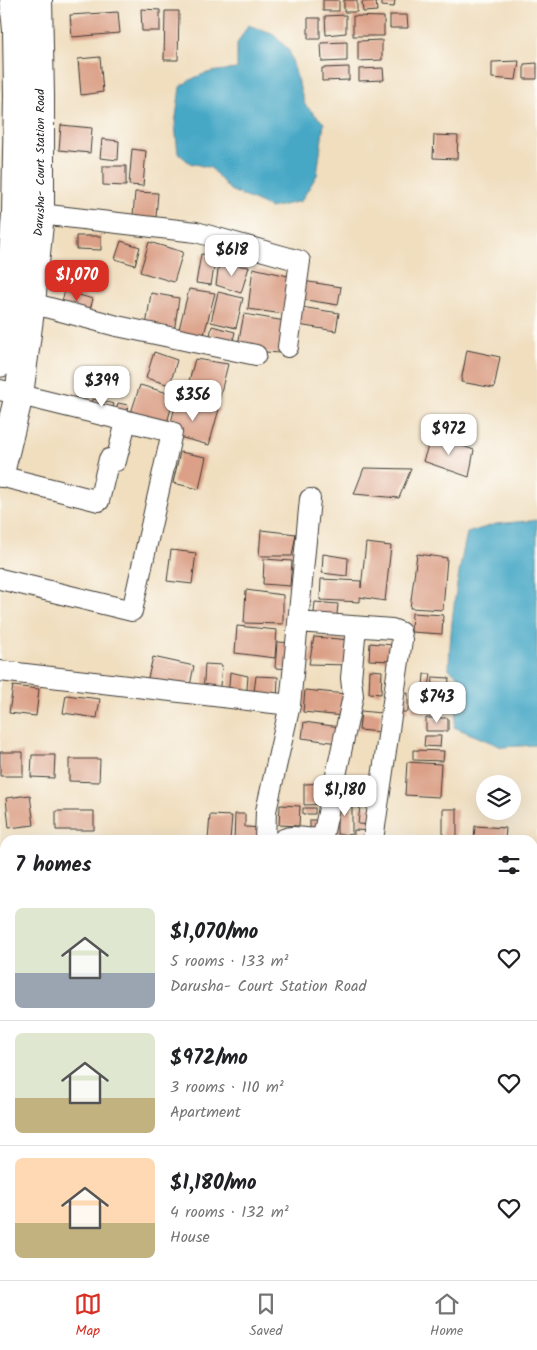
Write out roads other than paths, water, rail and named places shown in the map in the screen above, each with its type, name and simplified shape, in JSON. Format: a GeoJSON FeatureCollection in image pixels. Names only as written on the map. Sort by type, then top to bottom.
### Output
{"type":"FeatureCollection","features":[{"type":"Feature","properties":{"kind":"street","name":"Darusha- Court Station Road"},"geometry":{"type":"LineString","coordinates":[[0,474],[9,392],[31,303],[40,214],[30,1]]}},
{"type":"Feature","properties":{"kind":"street","name":"Darusha- Court Station Road"},"geometry":{"type":"LineString","coordinates":[[0,362],[9,302],[16,214],[18,30],[30,1]]}},
{"type":"Feature","properties":{"kind":"street"},"geometry":{"type":"LineString","coordinates":[[40,214],[196,232],[300,261],[288,348]]}},
{"type":"Feature","properties":{"kind":"street"},"geometry":{"type":"LineString","coordinates":[[31,303],[127,328],[256,355]]}},
{"type":"Feature","properties":{"kind":"street"},"geometry":{"type":"LineString","coordinates":[[0,579],[132,611],[172,432],[9,392]]}},
{"type":"Feature","properties":{"kind":"street"},"geometry":{"type":"LineString","coordinates":[[0,474],[99,501],[109,459],[116,461],[126,422]]}},
{"type":"Feature","properties":{"kind":"street"},"geometry":{"type":"LineString","coordinates":[[265,835],[266,811],[290,705],[310,499]]}},
{"type":"Feature","properties":{"kind":"street"},"geometry":{"type":"LineString","coordinates":[[298,622],[392,629],[400,632],[402,640],[374,835]]}},
{"type":"Feature","properties":{"kind":"street"},"geometry":{"type":"LineString","coordinates":[[323,835],[353,696],[351,678],[356,627]]}},
{"type":"Feature","properties":{"kind":"street"},"geometry":{"type":"LineString","coordinates":[[0,671],[290,705]]}},
{"type":"Feature","properties":{"kind":"water"},"geometry":{"type":"Polygon","coordinates":[[[248,25],[272,33],[289,50],[305,105],[324,123],[317,175],[301,201],[271,208],[230,190],[211,168],[190,163],[178,153],[175,125],[180,87],[194,78],[207,73],[237,69],[237,44],[248,25]]]}},
{"type":"Feature","properties":{"kind":"water"},"geometry":{"type":"Polygon","coordinates":[[[537,520],[537,745],[502,747],[454,727],[462,679],[449,669],[452,618],[457,584],[467,533],[496,524],[537,520]]]}}]}
